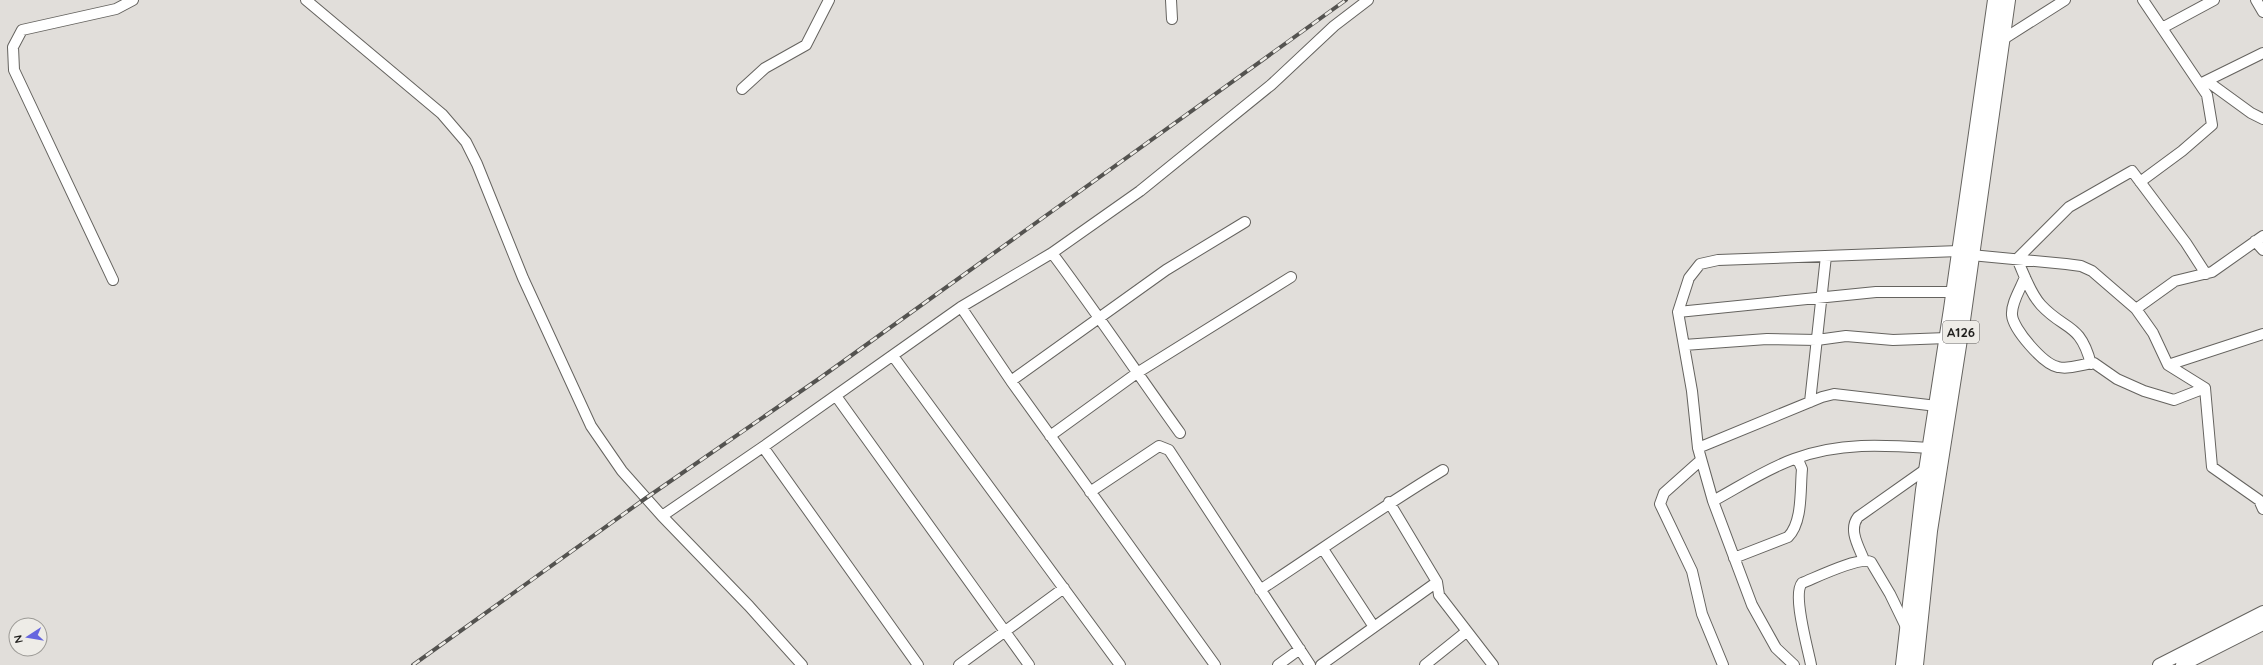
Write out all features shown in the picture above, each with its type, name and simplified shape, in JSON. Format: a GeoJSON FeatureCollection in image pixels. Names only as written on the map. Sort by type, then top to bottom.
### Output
{"type":"FeatureCollection","features":[{"type":"Feature","properties":{"kind":"highway","name":"A126"},"geometry":{"type":"LineString","coordinates":[[1916,665],[1930,531],[1995,0]]}},
{"type":"Feature","properties":{"kind":"highway","name":"A126"},"geometry":{"type":"LineString","coordinates":[[1903,665],[1926,469],[1954,292],[1965,253],[2008,0]]}},
{"type":"Feature","properties":{"kind":"main road"},"geometry":{"type":"LineString","coordinates":[[2159,665],[2263,612]]}},
{"type":"Feature","properties":{"kind":"main road"},"geometry":{"type":"LineString","coordinates":[[2182,665],[2263,624]]}},
{"type":"Feature","properties":{"kind":"street"},"geometry":{"type":"LineString","coordinates":[[113,280],[14,70],[13,47],[22,30],[116,10],[133,0]]}},
{"type":"Feature","properties":{"kind":"street"},"geometry":{"type":"LineString","coordinates":[[306,0],[442,114],[466,142],[480,171],[523,278],[588,420],[622,471],[662,516],[749,606],[802,665]]}},
{"type":"Feature","properties":{"kind":"street"},"geometry":{"type":"LineString","coordinates":[[742,89],[765,68],[806,45],[829,0]]}},
{"type":"Feature","properties":{"kind":"street"},"geometry":{"type":"LineString","coordinates":[[1171,0],[1172,19]]}},
{"type":"Feature","properties":{"kind":"street"},"geometry":{"type":"LineString","coordinates":[[662,516],[836,396],[961,307],[1052,253],[1140,191],[1271,85],[1334,26],[1368,0]]}},
{"type":"Feature","properties":{"kind":"street"},"geometry":{"type":"LineString","coordinates":[[2002,40],[2065,0]]}},
{"type":"Feature","properties":{"kind":"street"},"geometry":{"type":"LineString","coordinates":[[2143,0],[2162,28],[2204,82],[2251,113],[2263,119]]}},
{"type":"Feature","properties":{"kind":"street"},"geometry":{"type":"LineString","coordinates":[[2162,28],[2214,0]]}},
{"type":"Feature","properties":{"kind":"street"},"geometry":{"type":"LineString","coordinates":[[2256,0],[2263,12]]}},
{"type":"Feature","properties":{"kind":"street"},"geometry":{"type":"LineString","coordinates":[[2204,82],[2263,53]]}},
{"type":"Feature","properties":{"kind":"street"},"geometry":{"type":"LineString","coordinates":[[2140,182],[2182,151],[2212,125],[2204,82]]}},
{"type":"Feature","properties":{"kind":"street"},"geometry":{"type":"LineString","coordinates":[[2017,259],[2068,207],[2130,171],[2134,172],[2186,243],[2206,274]]}},
{"type":"Feature","properties":{"kind":"street"},"geometry":{"type":"LineString","coordinates":[[1012,381],[1166,270],[1245,222]]}},
{"type":"Feature","properties":{"kind":"street"},"geometry":{"type":"LineString","coordinates":[[2136,309],[2175,281],[2206,274],[2259,239],[2263,250]]}},
{"type":"Feature","properties":{"kind":"street"},"geometry":{"type":"LineString","coordinates":[[1052,253],[1100,318],[1136,373],[1180,433]]}},
{"type":"Feature","properties":{"kind":"street"},"geometry":{"type":"LineString","coordinates":[[1794,665],[1776,648],[1752,605],[1713,501],[1698,448],[1692,391],[1678,312],[1689,278],[1700,264],[1718,260],[1965,253],[2082,266],[2092,271],[2136,309],[2153,333],[2168,365],[2205,388]]}},
{"type":"Feature","properties":{"kind":"street"},"geometry":{"type":"LineString","coordinates":[[1810,402],[1826,256]]}},
{"type":"Feature","properties":{"kind":"street"},"geometry":{"type":"LineString","coordinates":[[2017,259],[2040,305],[2078,333],[2088,352],[2091,364]]}},
{"type":"Feature","properties":{"kind":"street"},"geometry":{"type":"LineString","coordinates":[[2025,277],[2012,309],[2014,322],[2020,332],[2039,355],[2053,366],[2072,368],[2097,364],[2117,379],[2144,391],[2174,400],[2205,388]]}},
{"type":"Feature","properties":{"kind":"street"},"geometry":{"type":"LineString","coordinates":[[1050,436],[1136,373],[1291,278]]}},
{"type":"Feature","properties":{"kind":"street"},"geometry":{"type":"LineString","coordinates":[[1678,312],[1876,292],[1954,292]]}},
{"type":"Feature","properties":{"kind":"street"},"geometry":{"type":"LineString","coordinates":[[961,307],[1050,436],[1215,665]]}},
{"type":"Feature","properties":{"kind":"street"},"geometry":{"type":"LineString","coordinates":[[2168,365],[2263,334]]}},
{"type":"Feature","properties":{"kind":"street"},"geometry":{"type":"LineString","coordinates":[[1684,345],[1766,339],[1817,340],[1846,336],[1893,340],[1947,338]]}},
{"type":"Feature","properties":{"kind":"street"},"geometry":{"type":"LineString","coordinates":[[893,356],[1120,665]]}},
{"type":"Feature","properties":{"kind":"street"},"geometry":{"type":"LineString","coordinates":[[2205,388],[2212,467],[2259,500],[2263,509]]}},
{"type":"Feature","properties":{"kind":"street"},"geometry":{"type":"LineString","coordinates":[[1698,448],[1810,402],[1834,394],[1937,406]]}},
{"type":"Feature","properties":{"kind":"street"},"geometry":{"type":"LineString","coordinates":[[836,396],[1029,665]]}},
{"type":"Feature","properties":{"kind":"street"},"geometry":{"type":"LineString","coordinates":[[1713,501],[1794,459],[1836,447],[1870,444],[1930,448]]}},
{"type":"Feature","properties":{"kind":"street"},"geometry":{"type":"LineString","coordinates":[[1090,492],[1159,446],[1169,450],[1310,665]]}},
{"type":"Feature","properties":{"kind":"street"},"geometry":{"type":"LineString","coordinates":[[763,447],[918,665]]}},
{"type":"Feature","properties":{"kind":"street"},"geometry":{"type":"LineString","coordinates":[[1734,558],[1788,537],[1796,525],[1802,469],[1799,462],[1794,459]]}},
{"type":"Feature","properties":{"kind":"street"},"geometry":{"type":"LineString","coordinates":[[1702,460],[1664,493],[1660,504],[1692,571],[1702,614],[1723,665]]}},
{"type":"Feature","properties":{"kind":"street"},"geometry":{"type":"LineString","coordinates":[[1864,560],[1853,530],[1854,522],[1858,517],[1926,469]]}},
{"type":"Feature","properties":{"kind":"street"},"geometry":{"type":"LineString","coordinates":[[1260,590],[1324,549],[1389,502],[1443,470]]}},
{"type":"Feature","properties":{"kind":"street"},"geometry":{"type":"LineString","coordinates":[[1389,502],[1437,582],[1440,595],[1466,632],[1488,656],[1493,665]]}},
{"type":"Feature","properties":{"kind":"street"},"geometry":{"type":"LineString","coordinates":[[1324,549],[1374,627]]}},
{"type":"Feature","properties":{"kind":"street"},"geometry":{"type":"LineString","coordinates":[[1811,665],[1798,600],[1799,586],[1802,583],[1864,560],[1871,562],[1890,594],[1907,629]]}},
{"type":"Feature","properties":{"kind":"street"},"geometry":{"type":"LineString","coordinates":[[1321,665],[1437,582]]}},
{"type":"Feature","properties":{"kind":"street"},"geometry":{"type":"LineString","coordinates":[[959,665],[1064,588]]}},
{"type":"Feature","properties":{"kind":"street"},"geometry":{"type":"LineString","coordinates":[[1425,665],[1466,632]]}},
{"type":"Feature","properties":{"kind":"street"},"geometry":{"type":"LineString","coordinates":[[1278,665],[1300,649]]}},
{"type":"Feature","properties":{"kind":"railway"},"geometry":{"type":"LineString","coordinates":[[413,665],[646,498],[820,378],[1346,0]]}}]}
